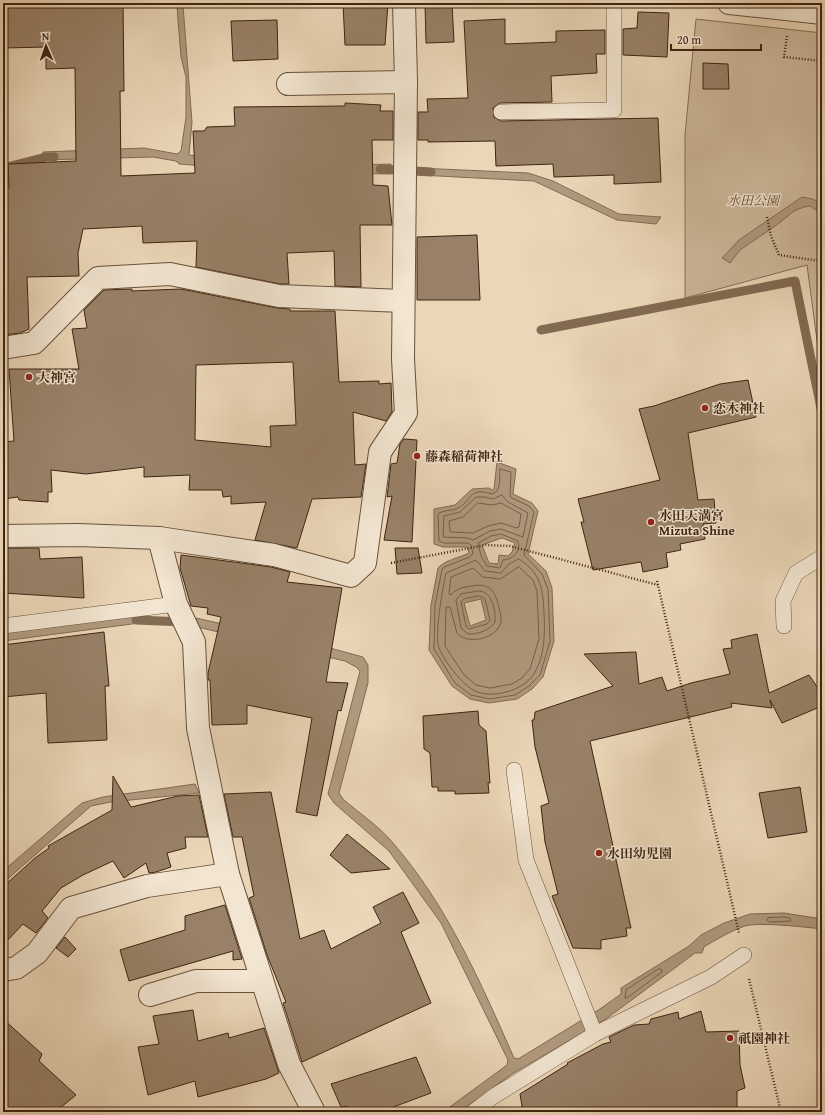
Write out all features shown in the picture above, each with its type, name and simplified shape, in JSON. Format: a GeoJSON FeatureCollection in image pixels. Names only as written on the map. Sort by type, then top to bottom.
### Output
{"type":"FeatureCollection","features":[{"type":"Feature","properties":{"kind":"street"},"geometry":{"type":"LineString","coordinates":[[3,536],[78,535],[159,538],[274,555],[351,576],[365,563],[380,452],[406,413],[403,301],[406,82],[404,3]]}},
{"type":"Feature","properties":{"kind":"street"},"geometry":{"type":"LineString","coordinates":[[729,3],[791,14],[822,13]]}},
{"type":"Feature","properties":{"kind":"street"},"geometry":{"type":"LineString","coordinates":[[288,84],[406,82]]}},
{"type":"Feature","properties":{"kind":"street"},"geometry":{"type":"LineString","coordinates":[[3,348],[34,343],[98,278],[170,274],[279,296],[403,301]]}},
{"type":"Feature","properties":{"kind":"street"},"geometry":{"type":"LineString","coordinates":[[159,538],[176,604],[194,642],[198,728],[228,874],[289,1064],[314,1112]]}},
{"type":"Feature","properties":{"kind":"street"},"geometry":{"type":"LineString","coordinates":[[3,970],[16,968],[37,953],[71,908],[146,886],[228,874]]}},
{"type":"Feature","properties":{"kind":"street"},"geometry":{"type":"LineString","coordinates":[[150,995],[196,980],[262,981]]}},
{"type":"Feature","properties":{"kind":"lane"},"geometry":{"type":"LineString","coordinates":[[501,112],[614,110],[614,3]]}},
{"type":"Feature","properties":{"kind":"lane"},"geometry":{"type":"LineString","coordinates":[[784,626],[783,601],[796,573],[822,557]]}},
{"type":"Feature","properties":{"kind":"lane"},"geometry":{"type":"LineString","coordinates":[[3,626],[176,604]]}},
{"type":"Feature","properties":{"kind":"lane"},"geometry":{"type":"LineString","coordinates":[[514,770],[526,860],[595,1034]]}},
{"type":"Feature","properties":{"kind":"lane"},"geometry":{"type":"LineString","coordinates":[[473,1112],[494,1096],[595,1034],[711,977],[744,955]]}},
{"type":"Feature","properties":{"kind":"path"},"geometry":{"type":"LineString","coordinates":[[791,14],[784,57],[822,62]]}},
{"type":"Feature","properties":{"kind":"path"},"geometry":{"type":"LineString","coordinates":[[766,217],[771,236],[779,255],[820,261],[822,318]]}},
{"type":"Feature","properties":{"kind":"path"},"geometry":{"type":"LineString","coordinates":[[365,563],[386,563],[486,545],[510,546],[658,585]]}},
{"type":"Feature","properties":{"kind":"path"},"geometry":{"type":"LineString","coordinates":[[656,581],[781,1112]]}},
{"type":"Feature","properties":{"kind":"green space","name":"水田公園"},"geometry":{"type":"Polygon","coordinates":[[[696,19],[822,33],[822,363],[820,363],[807,265],[685,298],[685,135],[696,19]]]}},
{"type":"Feature","properties":{"kind":"water"},"geometry":{"type":"Polygon","coordinates":[[[183,6],[192,122],[189,155],[322,166],[391,164],[391,174],[281,172],[179,164],[176,161],[153,157],[42,160],[43,152],[144,148],[177,154],[181,151],[186,117],[186,77],[181,57],[177,7],[183,6]]]}},
{"type":"Feature","properties":{"kind":"water"},"geometry":{"type":"Polygon","coordinates":[[[419,168],[528,173],[553,181],[619,214],[661,217],[656,224],[617,220],[534,181],[419,175],[419,168]]]}},
{"type":"Feature","properties":{"kind":"water"},"geometry":{"type":"Polygon","coordinates":[[[802,197],[822,203],[822,214],[810,206],[794,211],[740,250],[730,263],[722,258],[739,240],[802,197]]]}},
{"type":"Feature","properties":{"kind":"water"},"geometry":{"type":"Polygon","coordinates":[[[497,462],[516,469],[513,494],[532,503],[538,511],[528,554],[546,571],[552,588],[554,641],[543,677],[532,689],[517,699],[489,703],[470,699],[452,686],[429,650],[431,605],[438,568],[448,561],[469,553],[467,547],[443,547],[434,544],[434,509],[455,505],[472,489],[494,489],[497,462]],[[502,538],[482,545],[489,563],[498,564],[499,555],[508,556],[512,552],[515,543],[502,538]],[[481,599],[464,603],[470,626],[486,620],[481,599]]]}},
{"type":"Feature","properties":{"kind":"water"},"geometry":{"type":"Polygon","coordinates":[[[146,614],[147,622],[3,641],[3,631],[146,614]]]}},
{"type":"Feature","properties":{"kind":"water"},"geometry":{"type":"Polygon","coordinates":[[[196,618],[330,648],[363,657],[368,665],[368,683],[339,793],[343,799],[375,825],[393,843],[430,892],[446,918],[475,973],[514,1058],[518,1059],[600,1009],[621,994],[621,988],[689,946],[701,935],[724,923],[750,914],[784,913],[822,919],[822,929],[761,924],[745,926],[729,933],[704,947],[702,953],[695,953],[606,1019],[512,1074],[459,1112],[443,1112],[507,1065],[508,1060],[441,923],[389,851],[334,803],[328,794],[360,671],[345,661],[197,627],[196,618]]]}},
{"type":"Feature","properties":{"kind":"water"},"geometry":{"type":"Polygon","coordinates":[[[195,784],[199,793],[111,802],[91,806],[3,883],[3,871],[82,803],[103,797],[195,784]]]}},
{"type":"Feature","properties":{"kind":"building"},"geometry":{"type":"Polygon","coordinates":[[[3,3],[123,3],[124,91],[120,91],[121,176],[195,173],[193,131],[204,131],[207,127],[235,126],[234,107],[345,106],[345,103],[381,105],[380,111],[393,111],[393,140],[372,140],[373,185],[388,186],[392,225],[360,225],[361,287],[335,286],[334,251],[287,253],[289,284],[280,284],[196,267],[197,241],[143,243],[142,226],[83,229],[78,253],[79,276],[27,277],[29,329],[20,333],[3,335],[3,188],[9,188],[8,164],[76,161],[75,68],[46,69],[46,47],[3,48],[3,3]]]}},
{"type":"Feature","properties":{"kind":"building"},"geometry":{"type":"Polygon","coordinates":[[[343,3],[388,3],[385,45],[345,45],[343,3]]]}},
{"type":"Feature","properties":{"kind":"building"},"geometry":{"type":"Polygon","coordinates":[[[425,3],[452,3],[454,42],[426,43],[425,3]]]}},
{"type":"Feature","properties":{"kind":"building"},"geometry":{"type":"Polygon","coordinates":[[[638,12],[669,13],[667,57],[623,55],[623,29],[637,28],[638,12]]]}},
{"type":"Feature","properties":{"kind":"building"},"geometry":{"type":"Polygon","coordinates":[[[505,19],[505,44],[556,42],[556,31],[605,30],[605,54],[596,54],[597,73],[551,76],[552,102],[500,103],[493,108],[494,117],[501,121],[658,118],[661,182],[614,184],[614,175],[554,177],[553,164],[496,166],[495,141],[428,142],[428,140],[418,140],[418,112],[428,112],[427,99],[468,98],[464,21],[505,19]]]}},
{"type":"Feature","properties":{"kind":"building"},"geometry":{"type":"Polygon","coordinates":[[[277,20],[278,59],[233,61],[231,21],[277,20]]]}},
{"type":"Feature","properties":{"kind":"building"},"geometry":{"type":"Polygon","coordinates":[[[703,63],[728,64],[729,89],[703,89],[703,63]]]}},
{"type":"Feature","properties":{"kind":"building"},"geometry":{"type":"Polygon","coordinates":[[[477,235],[480,300],[417,300],[417,237],[477,235]]]}},
{"type":"Feature","properties":{"kind":"building"},"geometry":{"type":"Polygon","coordinates":[[[132,289],[132,291],[181,289],[277,308],[290,309],[290,311],[335,311],[339,382],[379,381],[379,384],[391,383],[392,412],[386,421],[353,412],[355,465],[366,464],[361,497],[312,499],[297,548],[255,540],[266,502],[231,504],[231,496],[223,497],[222,490],[189,490],[190,475],[144,477],[144,467],[86,474],[51,470],[52,492],[48,492],[48,502],[19,500],[18,497],[3,499],[3,442],[14,441],[9,369],[79,369],[72,329],[87,328],[84,310],[104,290],[132,289]],[[293,362],[196,365],[195,440],[271,447],[270,426],[296,425],[293,362]]]}},
{"type":"Feature","properties":{"kind":"building"},"geometry":{"type":"Polygon","coordinates":[[[748,380],[756,417],[688,433],[698,500],[714,499],[716,523],[703,524],[705,539],[680,544],[681,550],[666,553],[668,567],[643,572],[641,562],[593,570],[581,522],[584,522],[578,499],[660,480],[639,409],[654,406],[720,384],[748,380]]]}},
{"type":"Feature","properties":{"kind":"building"},"geometry":{"type":"Polygon","coordinates":[[[404,439],[417,440],[412,542],[384,540],[392,496],[387,497],[391,464],[397,463],[400,444],[404,439]]]}},
{"type":"Feature","properties":{"kind":"building"},"geometry":{"type":"Polygon","coordinates":[[[3,548],[39,548],[40,559],[82,557],[84,598],[3,593],[3,548]]]}},
{"type":"Feature","properties":{"kind":"building"},"geometry":{"type":"Polygon","coordinates":[[[395,548],[418,548],[422,573],[397,574],[395,548]]]}},
{"type":"Feature","properties":{"kind":"building"},"geometry":{"type":"Polygon","coordinates":[[[181,555],[271,567],[290,572],[287,582],[342,588],[326,682],[348,683],[341,711],[338,710],[317,816],[296,812],[312,718],[247,705],[247,724],[212,725],[210,680],[208,680],[208,673],[221,617],[207,614],[208,608],[191,606],[180,568],[181,555]]]}},
{"type":"Feature","properties":{"kind":"building"},"geometry":{"type":"Polygon","coordinates":[[[104,632],[109,686],[105,686],[107,740],[48,743],[46,693],[3,697],[3,645],[104,632]]]}},
{"type":"Feature","properties":{"kind":"building"},"geometry":{"type":"Polygon","coordinates":[[[757,634],[769,693],[809,675],[822,694],[822,706],[782,723],[770,700],[772,708],[731,703],[732,707],[590,741],[631,928],[626,928],[627,936],[601,940],[601,949],[573,948],[552,896],[558,894],[545,842],[541,806],[549,803],[535,747],[532,720],[534,720],[535,712],[613,686],[584,654],[636,652],[639,684],[662,677],[667,691],[691,683],[730,674],[723,649],[732,648],[731,640],[757,634]]]}},
{"type":"Feature","properties":{"kind":"building"},"geometry":{"type":"Polygon","coordinates":[[[478,711],[479,725],[486,731],[490,783],[488,783],[489,793],[455,794],[455,791],[438,791],[438,787],[432,787],[430,753],[424,749],[423,716],[478,711]]]}},
{"type":"Feature","properties":{"kind":"building"},"geometry":{"type":"Polygon","coordinates":[[[113,776],[131,807],[178,796],[199,795],[208,837],[185,837],[186,848],[167,853],[171,867],[156,872],[149,873],[146,863],[124,878],[113,861],[83,875],[61,888],[42,911],[48,918],[36,933],[23,924],[3,945],[3,887],[35,858],[49,848],[48,846],[112,810],[113,776]]]}},
{"type":"Feature","properties":{"kind":"building"},"geometry":{"type":"Polygon","coordinates":[[[800,787],[807,832],[768,838],[759,793],[800,787]]]}},
{"type":"Feature","properties":{"kind":"building"},"geometry":{"type":"Polygon","coordinates":[[[271,792],[300,939],[324,930],[331,949],[381,923],[373,907],[403,892],[419,923],[401,932],[431,1003],[302,1062],[283,1003],[286,1002],[267,955],[249,898],[254,896],[242,837],[233,837],[224,794],[271,792]]]}},
{"type":"Feature","properties":{"kind":"building"},"geometry":{"type":"Polygon","coordinates":[[[347,834],[390,869],[351,873],[330,855],[347,834]]]}},
{"type":"Feature","properties":{"kind":"building"},"geometry":{"type":"Polygon","coordinates":[[[225,905],[242,959],[233,960],[233,951],[129,981],[120,950],[185,930],[185,916],[225,905]]]}},
{"type":"Feature","properties":{"kind":"building"},"geometry":{"type":"Polygon","coordinates":[[[65,937],[76,949],[68,957],[56,948],[65,937]]]}},
{"type":"Feature","properties":{"kind":"building"},"geometry":{"type":"Polygon","coordinates":[[[193,1010],[198,1041],[228,1033],[229,1038],[264,1028],[279,1073],[266,1079],[198,1097],[195,1081],[148,1095],[138,1047],[159,1044],[153,1016],[193,1010]]]}},
{"type":"Feature","properties":{"kind":"building"},"geometry":{"type":"Polygon","coordinates":[[[701,1011],[706,1032],[739,1031],[740,1065],[745,1088],[737,1091],[737,1112],[523,1112],[520,1094],[568,1064],[567,1063],[603,1044],[611,1042],[609,1037],[634,1025],[649,1024],[651,1019],[678,1012],[679,1019],[701,1011]]]}},
{"type":"Feature","properties":{"kind":"building"},"geometry":{"type":"Polygon","coordinates":[[[3,1019],[42,1054],[39,1061],[76,1095],[55,1112],[3,1112],[3,1019]]]}},
{"type":"Feature","properties":{"kind":"building"},"geometry":{"type":"Polygon","coordinates":[[[416,1057],[431,1093],[380,1112],[351,1112],[347,1106],[341,1107],[331,1084],[416,1057]]]}},
{"type":"Feature","properties":{"kind":"waterway"},"geometry":{"type":"LineString","coordinates":[[3,168],[46,157],[54,157]]}},
{"type":"Feature","properties":{"kind":"waterway"},"geometry":{"type":"LineString","coordinates":[[380,169],[431,172]]}},
{"type":"Feature","properties":{"kind":"waterway"},"geometry":{"type":"LineString","coordinates":[[541,330],[795,281],[822,413]]}},
{"type":"Feature","properties":{"kind":"waterway"},"geometry":{"type":"LineString","coordinates":[[136,620],[185,622]]}},
{"type":"Feature","properties":{"kind":"place","name":"大神宮"},"geometry":{"type":"Point","coordinates":[29,377]}},
{"type":"Feature","properties":{"kind":"place","name":"恋木神社"},"geometry":{"type":"Point","coordinates":[705,408]}},
{"type":"Feature","properties":{"kind":"place","name":"藤森稲荷神社"},"geometry":{"type":"Point","coordinates":[417,456]}},
{"type":"Feature","properties":{"kind":"place","name":"水田天満宮 Mizuta Shine"},"geometry":{"type":"Point","coordinates":[651,522]}},
{"type":"Feature","properties":{"kind":"place","name":"水田幼児園"},"geometry":{"type":"Point","coordinates":[599,853]}},
{"type":"Feature","properties":{"kind":"place","name":"祇園神社"},"geometry":{"type":"Point","coordinates":[730,1038]}}]}
